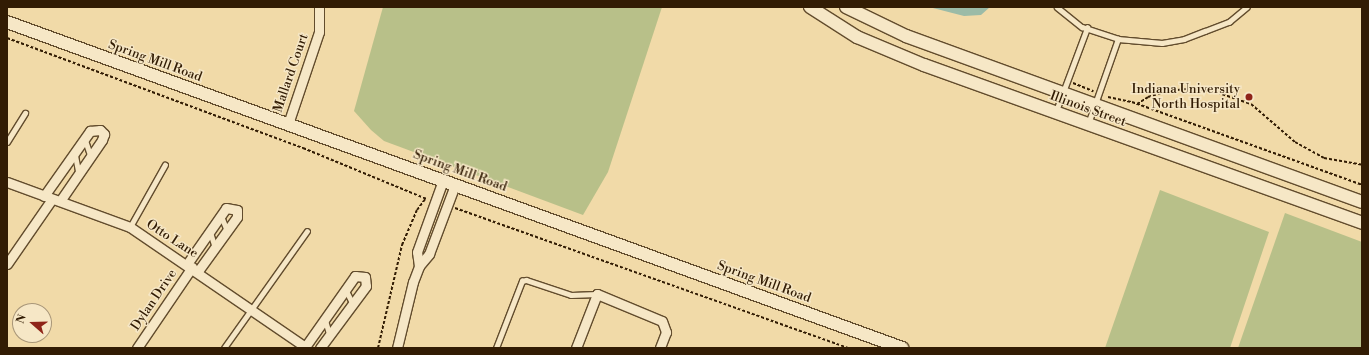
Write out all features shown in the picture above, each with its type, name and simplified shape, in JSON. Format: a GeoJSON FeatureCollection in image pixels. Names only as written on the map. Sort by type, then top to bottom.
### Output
{"type":"FeatureCollection","features":[{"type":"Feature","properties":{"kind":"street","name":"Mallard Court"},"geometry":{"type":"LineString","coordinates":[[288,124],[319,32],[319,7]]}},
{"type":"Feature","properties":{"kind":"street","name":"Illinois Street"},"geometry":{"type":"LineString","coordinates":[[810,7],[857,37],[924,65],[1362,224]]}},
{"type":"Feature","properties":{"kind":"street","name":"Illinois Street"},"geometry":{"type":"LineString","coordinates":[[846,7],[890,30],[1097,99],[1362,202]]}},
{"type":"Feature","properties":{"kind":"street","name":"Spring Mill Road"},"geometry":{"type":"LineString","coordinates":[[7,22],[902,348]]}},
{"type":"Feature","properties":{"kind":"street"},"geometry":{"type":"LineString","coordinates":[[7,264],[52,199],[74,153],[85,139],[95,130],[104,134],[79,174],[52,199]]}},
{"type":"Feature","properties":{"kind":"street"},"geometry":{"type":"LineString","coordinates":[[419,266],[417,252],[443,180]]}},
{"type":"Feature","properties":{"kind":"street","name":"Otto Lane"},"geometry":{"type":"LineString","coordinates":[[7,182],[130,227],[192,267],[306,347]]}},
{"type":"Feature","properties":{"kind":"street"},"geometry":{"type":"LineString","coordinates":[[397,348],[413,282],[419,266],[430,254],[455,185]]}},
{"type":"Feature","properties":{"kind":"street","name":"Dylan Drive"},"geometry":{"type":"LineString","coordinates":[[137,348],[192,267],[210,231],[221,215],[229,207],[238,213],[216,246],[192,267]]}},
{"type":"Feature","properties":{"kind":"street"},"geometry":{"type":"LineString","coordinates":[[306,347],[355,276],[360,275],[368,280],[366,286],[320,348]]}},
{"type":"Feature","properties":{"kind":"street"},"geometry":{"type":"LineString","coordinates":[[576,348],[597,294],[662,320],[666,332],[660,348]]}},
{"type":"Feature","properties":{"kind":"lane"},"geometry":{"type":"LineString","coordinates":[[1057,7],[1087,28],[1118,39],[1162,43],[1184,39],[1229,22],[1247,7]]}},
{"type":"Feature","properties":{"kind":"lane"},"geometry":{"type":"LineString","coordinates":[[1056,112],[1087,28]]}},
{"type":"Feature","properties":{"kind":"lane"},"geometry":{"type":"LineString","coordinates":[[1088,124],[1118,39]]}},
{"type":"Feature","properties":{"kind":"lane"},"geometry":{"type":"LineString","coordinates":[[7,142],[25,113]]}},
{"type":"Feature","properties":{"kind":"lane"},"geometry":{"type":"LineString","coordinates":[[85,139],[91,157]]}},
{"type":"Feature","properties":{"kind":"lane"},"geometry":{"type":"LineString","coordinates":[[74,153],[79,174]]}},
{"type":"Feature","properties":{"kind":"lane"},"geometry":{"type":"LineString","coordinates":[[130,227],[165,165]]}},
{"type":"Feature","properties":{"kind":"lane"},"geometry":{"type":"LineString","coordinates":[[221,215],[227,230]]}},
{"type":"Feature","properties":{"kind":"lane"},"geometry":{"type":"LineString","coordinates":[[210,231],[216,246]]}},
{"type":"Feature","properties":{"kind":"lane"},"geometry":{"type":"LineString","coordinates":[[224,348],[307,231]]}},
{"type":"Feature","properties":{"kind":"lane"},"geometry":{"type":"LineString","coordinates":[[496,348],[522,281],[526,280],[571,295],[597,294]]}},
{"type":"Feature","properties":{"kind":"lane"},"geometry":{"type":"LineString","coordinates":[[346,290],[353,304]]}},
{"type":"Feature","properties":{"kind":"lane"},"geometry":{"type":"LineString","coordinates":[[325,319],[330,335]]}},
{"type":"Feature","properties":{"kind":"path"},"geometry":{"type":"LineString","coordinates":[[1065,88],[1097,99],[1137,104],[1362,185]]}},
{"type":"Feature","properties":{"kind":"path"},"geometry":{"type":"LineString","coordinates":[[1137,104],[1148,97],[1168,91],[1186,89],[1213,91],[1251,104],[1295,142],[1324,158],[1362,165]]}},
{"type":"Feature","properties":{"kind":"path"},"geometry":{"type":"LineString","coordinates":[[378,348],[402,245],[417,210],[426,198]]}},
{"type":"Feature","properties":{"kind":"green space"},"geometry":{"type":"Polygon","coordinates":[[[383,7],[662,7],[608,172],[583,215],[384,141],[371,130],[354,111],[383,7]]]}},
{"type":"Feature","properties":{"kind":"green space"},"geometry":{"type":"Polygon","coordinates":[[[1160,190],[1269,232],[1230,348],[1105,348],[1160,190]]]}},
{"type":"Feature","properties":{"kind":"green space"},"geometry":{"type":"Polygon","coordinates":[[[1285,213],[1362,242],[1362,348],[1238,348],[1285,213]]]}},
{"type":"Feature","properties":{"kind":"shaded area"},"geometry":{"type":"Polygon","coordinates":[[[929,7],[990,7],[981,15],[964,16],[929,7]]]}},
{"type":"Feature","properties":{"kind":"place","name":"Indiana University North Hospital"},"geometry":{"type":"Point","coordinates":[1249,97]}}]}
